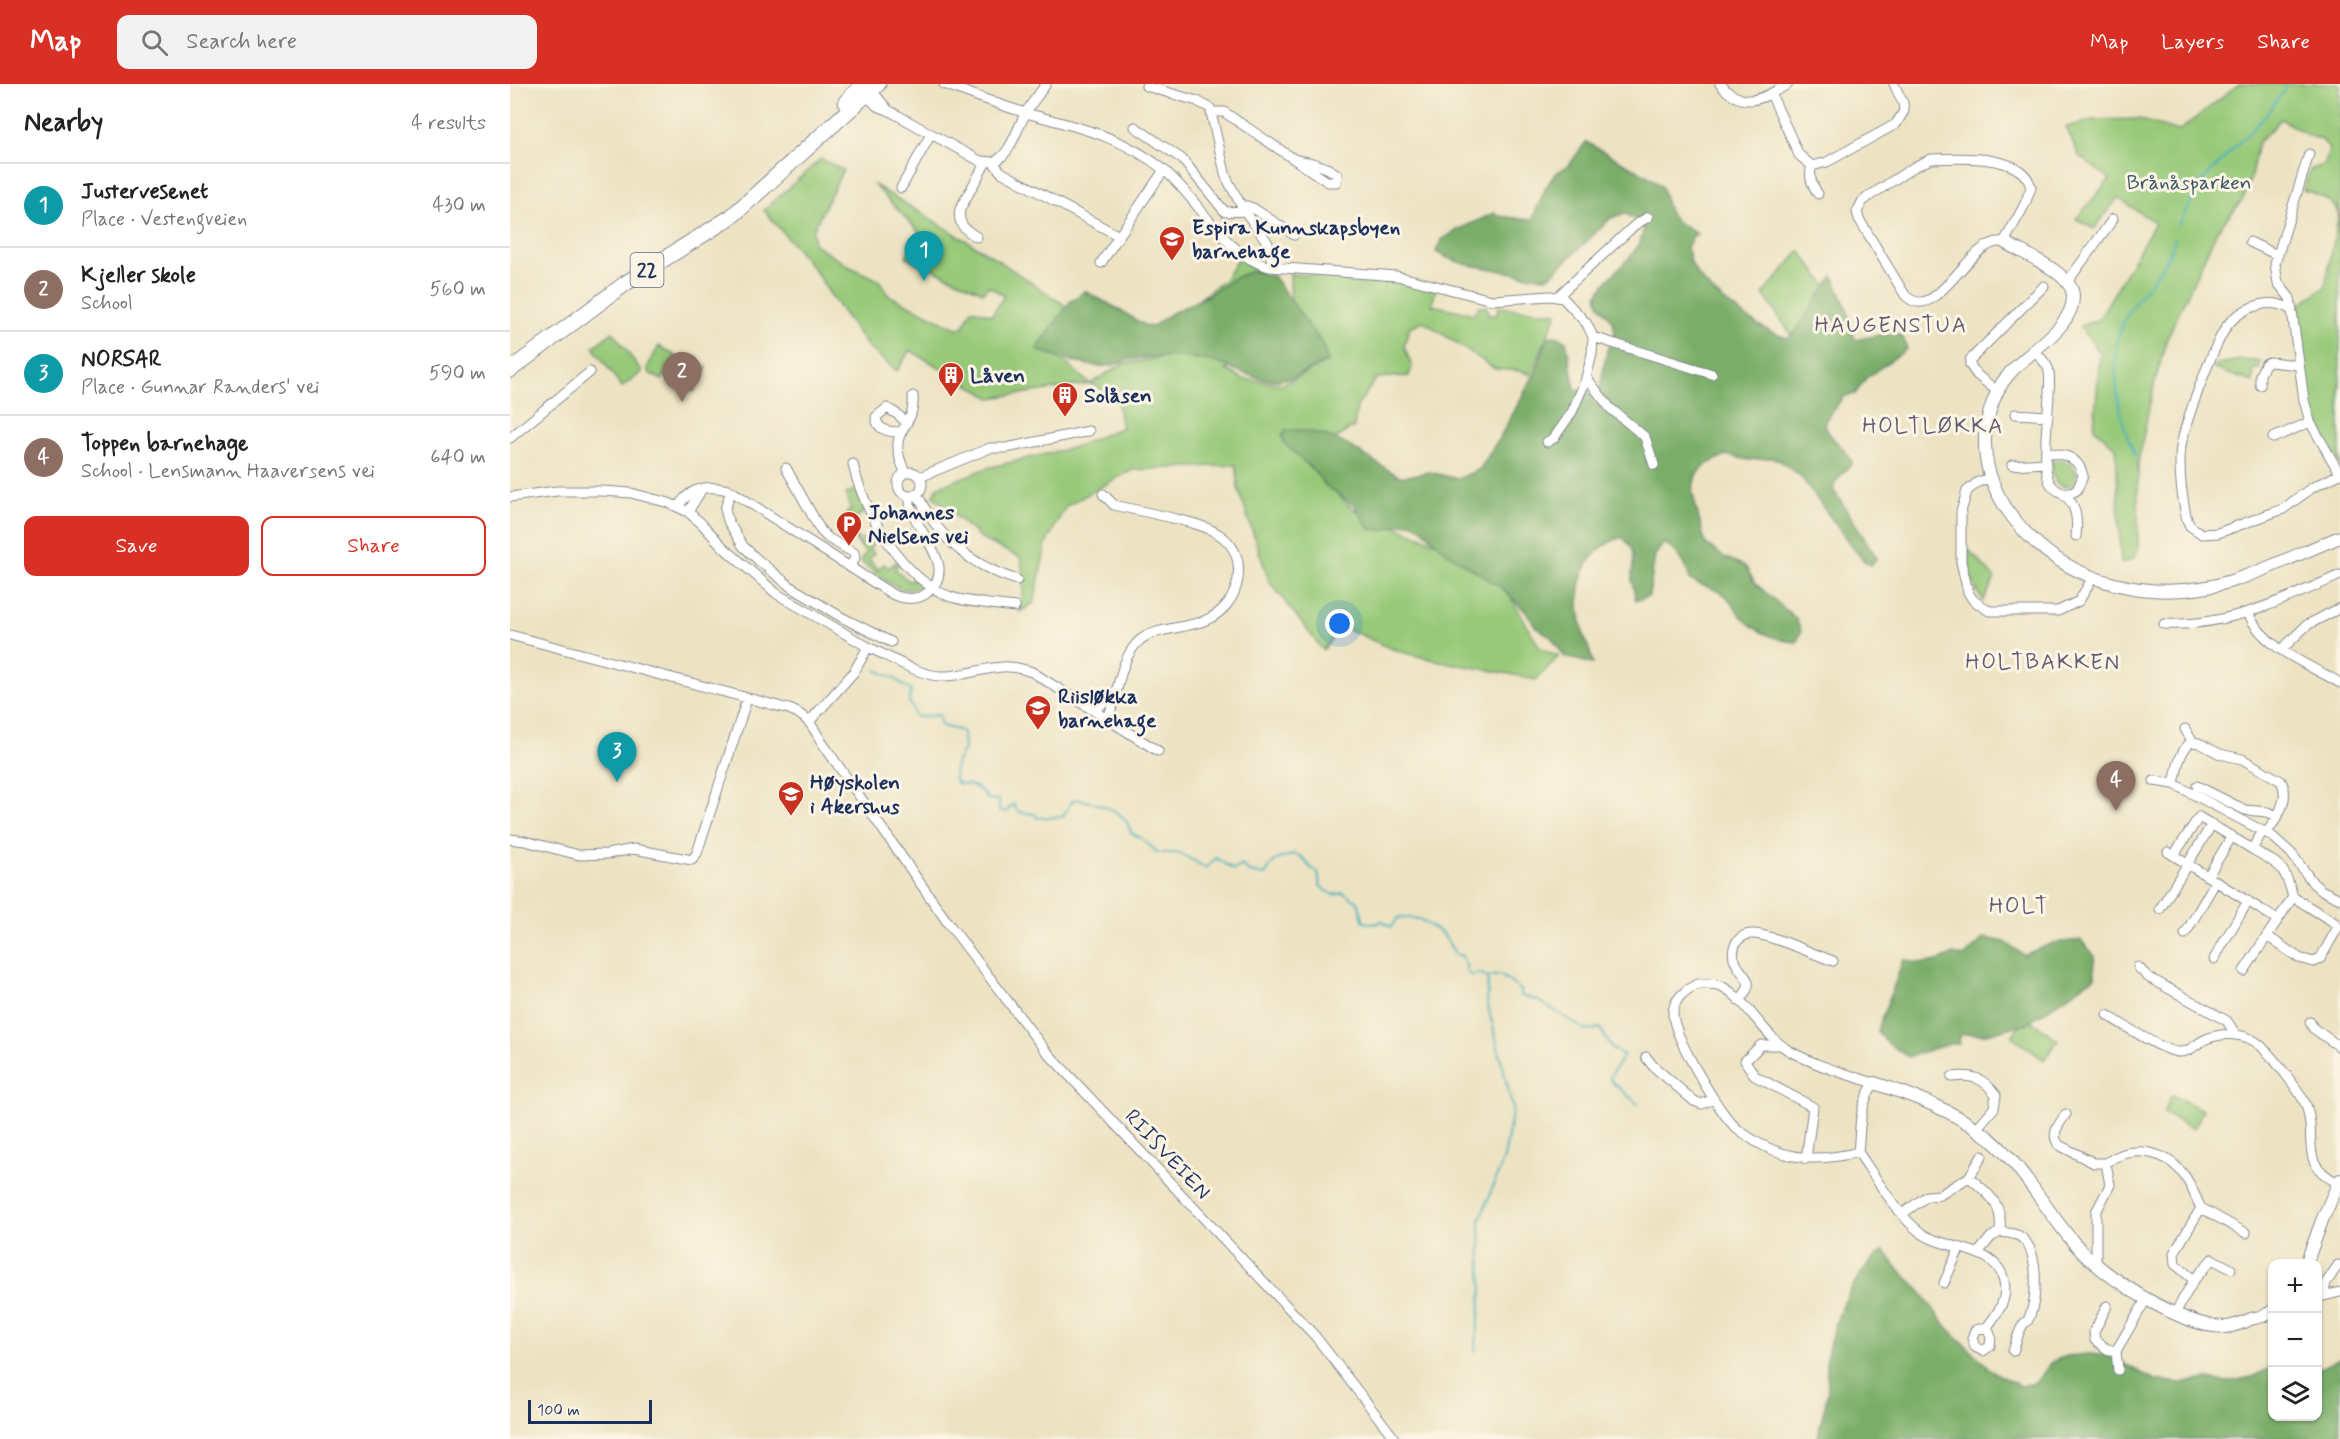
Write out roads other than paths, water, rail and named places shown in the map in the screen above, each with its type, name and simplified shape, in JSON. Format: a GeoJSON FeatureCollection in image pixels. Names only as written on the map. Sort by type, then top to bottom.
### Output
{"type":"FeatureCollection","features":[{"type":"Feature","properties":{"kind":"highway","name":"22"},"geometry":{"type":"LineString","coordinates":[[510,370],[626,283],[721,224],[868,88]]}},
{"type":"Feature","properties":{"kind":"street"},"geometry":{"type":"LineString","coordinates":[[944,84],[1026,112],[1101,133],[1123,144],[1164,170],[1240,254],[1258,265],[1397,276],[1492,300],[1557,297],[1568,302],[1582,316],[1593,337],[1592,354],[1579,399],[1566,422],[1554,438],[1547,442]]}},
{"type":"Feature","properties":{"kind":"street"},"geometry":{"type":"LineString","coordinates":[[977,237],[963,228],[959,216],[989,162],[998,160],[1006,151],[1026,112],[1046,84]]}},
{"type":"Feature","properties":{"kind":"street"},"geometry":{"type":"LineString","coordinates":[[1720,84],[1728,93],[1750,101],[1771,94],[1788,84]]}},
{"type":"Feature","properties":{"kind":"street"},"geometry":{"type":"LineString","coordinates":[[1812,166],[1827,162],[1896,124],[1904,111],[1903,103],[1894,84]]}},
{"type":"Feature","properties":{"kind":"street"},"geometry":{"type":"LineString","coordinates":[[1146,86],[1197,101],[1207,105],[1212,112],[1222,164],[1230,186],[1243,209],[1268,243],[1272,267]]}},
{"type":"Feature","properties":{"kind":"street"},"geometry":{"type":"LineString","coordinates":[[868,88],[877,106],[989,162],[1001,172],[1119,236]]}},
{"type":"Feature","properties":{"kind":"street"},"geometry":{"type":"LineString","coordinates":[[1771,94],[1798,155],[1812,166]]}},
{"type":"Feature","properties":{"kind":"street"},"geometry":{"type":"LineString","coordinates":[[1212,112],[1224,112],[1297,160]]}},
{"type":"Feature","properties":{"kind":"street"},"geometry":{"type":"LineString","coordinates":[[1135,127],[1182,159],[1226,212],[1247,206],[1253,208],[1294,235]]}},
{"type":"Feature","properties":{"kind":"street"},"geometry":{"type":"LineString","coordinates":[[901,188],[930,134]]}},
{"type":"Feature","properties":{"kind":"street"},"geometry":{"type":"LineString","coordinates":[[2292,311],[2279,304],[2257,306],[2238,315],[2223,332],[2184,432],[2180,462],[2187,520],[2202,534],[2218,533],[2279,511],[2313,487],[2340,474],[2310,422],[2304,400],[2292,311],[2290,298],[2278,283],[2276,274],[2277,255],[2308,154]]}},
{"type":"Feature","properties":{"kind":"street"},"geometry":{"type":"LineString","coordinates":[[2004,242],[2031,188],[2030,181],[2020,170],[2008,163],[1995,160],[1937,159],[1923,162],[1868,197],[1862,202],[1857,212],[1905,295],[1916,303],[1933,298],[1983,247],[1998,241],[2004,242],[2068,281],[2073,297],[2070,315],[2010,373],[1998,391],[1988,417],[1986,430],[1984,447],[1990,478],[1996,493],[2007,511],[2034,543],[2064,565],[2092,579],[2146,590],[2190,589],[2215,585],[2259,571],[2340,537]]}},
{"type":"Feature","properties":{"kind":"street"},"geometry":{"type":"LineString","coordinates":[[1812,166],[1809,174],[1818,194]]}},
{"type":"Feature","properties":{"kind":"street"},"geometry":{"type":"LineString","coordinates":[[1101,263],[1164,170]]}},
{"type":"Feature","properties":{"kind":"street"},"geometry":{"type":"LineString","coordinates":[[1557,297],[1635,225],[1648,217]]}},
{"type":"Feature","properties":{"kind":"street"},"geometry":{"type":"LineString","coordinates":[[2068,281],[2112,219]]}},
{"type":"Feature","properties":{"kind":"street"},"geometry":{"type":"LineString","coordinates":[[2250,242],[2277,255]]}},
{"type":"Feature","properties":{"kind":"street"},"geometry":{"type":"LineString","coordinates":[[1998,391],[1974,372],[1970,360],[2044,286]]}},
{"type":"Feature","properties":{"kind":"street"},"geometry":{"type":"LineString","coordinates":[[1593,337],[1712,374]]}},
{"type":"Feature","properties":{"kind":"street"},"geometry":{"type":"LineString","coordinates":[[2033,351],[2048,368],[2050,378],[2045,463],[2051,486],[2070,500],[2076,515],[2076,536]]}},
{"type":"Feature","properties":{"kind":"street"},"geometry":{"type":"LineString","coordinates":[[2260,385],[2260,375],[2265,364],[2269,362],[2299,365]]}},
{"type":"Feature","properties":{"kind":"street"},"geometry":{"type":"LineString","coordinates":[[510,438],[590,372]]}},
{"type":"Feature","properties":{"kind":"street"},"geometry":{"type":"LineString","coordinates":[[1586,378],[1610,408],[1645,437],[1654,465]]}},
{"type":"Feature","properties":{"kind":"street"},"geometry":{"type":"LineString","coordinates":[[905,472],[897,449],[900,432],[914,406],[913,396]]}},
{"type":"Feature","properties":{"kind":"street"},"geometry":{"type":"LineString","coordinates":[[900,432],[883,429],[878,425],[876,417],[887,408],[906,422]]}},
{"type":"Feature","properties":{"kind":"street"},"geometry":{"type":"LineString","coordinates":[[2015,414],[2048,416]]}},
{"type":"Feature","properties":{"kind":"street"},"geometry":{"type":"LineString","coordinates":[[2273,438],[2310,422]]}},
{"type":"Feature","properties":{"kind":"street"},"geometry":{"type":"LineString","coordinates":[[920,477],[990,448],[1006,448],[1089,431]]}},
{"type":"Feature","properties":{"kind":"street"},"geometry":{"type":"LineString","coordinates":[[2047,452],[2076,460],[2082,470],[2082,482],[2077,490],[2068,494],[2062,493]]}},
{"type":"Feature","properties":{"kind":"street"},"geometry":{"type":"LineString","coordinates":[[2012,465],[2045,463]]}},
{"type":"Feature","properties":{"kind":"street"},"geometry":{"type":"LineString","coordinates":[[857,466],[871,513],[898,556],[908,567],[932,587],[962,599],[1015,607]]}},
{"type":"Feature","properties":{"kind":"street"},"geometry":{"type":"LineString","coordinates":[[786,468],[821,531],[828,538],[854,553],[855,558],[850,567]]}},
{"type":"Feature","properties":{"kind":"street"},"geometry":{"type":"LineString","coordinates":[[678,507],[690,492],[710,487],[730,491],[892,594],[903,598],[922,596],[932,587],[939,573],[938,560],[913,512],[914,496],[922,484],[920,477],[914,472],[905,472],[898,480],[898,488],[903,494],[914,496],[927,516],[960,551],[988,569],[1017,580]]}},
{"type":"Feature","properties":{"kind":"street"},"geometry":{"type":"LineString","coordinates":[[1990,478],[1976,484],[1967,492],[1961,512],[1961,562],[1968,592],[1973,600],[1989,611],[2058,611],[2079,601],[2092,579]]}},
{"type":"Feature","properties":{"kind":"street"},"geometry":{"type":"LineString","coordinates":[[688,512],[702,489]]}},
{"type":"Feature","properties":{"kind":"street"},"geometry":{"type":"LineString","coordinates":[[510,496],[557,491],[603,491],[651,497],[678,507],[701,523],[715,540],[748,571],[777,594],[868,647],[920,671],[938,676],[957,676],[1000,666],[1018,666],[1032,672],[1158,751]]}},
{"type":"Feature","properties":{"kind":"street"},"geometry":{"type":"LineString","coordinates":[[730,491],[724,509],[743,546],[791,587],[843,618],[891,642]]}},
{"type":"Feature","properties":{"kind":"street"},"geometry":{"type":"LineString","coordinates":[[1103,494],[1114,505],[1205,526],[1222,536],[1236,554],[1239,572],[1237,587],[1220,612],[1204,622],[1155,633],[1137,642],[1129,655],[1107,719]]}},
{"type":"Feature","properties":{"kind":"street"},"geometry":{"type":"LineString","coordinates":[[862,519],[871,513]]}},
{"type":"Feature","properties":{"kind":"street"},"geometry":{"type":"LineString","coordinates":[[2164,624],[2182,625],[2218,621],[2248,613],[2340,575]]}},
{"type":"Feature","properties":{"kind":"street"},"geometry":{"type":"LineString","coordinates":[[2281,650],[2310,622],[2340,608]]}},
{"type":"Feature","properties":{"kind":"street"},"geometry":{"type":"LineString","coordinates":[[2248,613],[2264,635],[2281,650],[2340,682]]}},
{"type":"Feature","properties":{"kind":"street"},"geometry":{"type":"LineString","coordinates":[[510,635],[799,713],[810,721],[854,672],[868,647]]}},
{"type":"Feature","properties":{"kind":"street"},"geometry":{"type":"LineString","coordinates":[[1094,711],[1115,693]]}},
{"type":"Feature","properties":{"kind":"street"},"geometry":{"type":"LineString","coordinates":[[510,839],[579,855],[608,854],[634,849],[692,860],[697,853],[747,699]]}},
{"type":"Feature","properties":{"kind":"street","name":"RIISVEIEN"},"geometry":{"type":"LineString","coordinates":[[810,721],[821,741],[922,888],[1045,1050],[1322,1344],[1395,1439]]}},
{"type":"Feature","properties":{"kind":"street"},"geometry":{"type":"LineString","coordinates":[[2185,729],[2192,741],[2220,754],[2242,759],[2281,781],[2284,786],[2284,798],[2277,816],[2252,849]]}},
{"type":"Feature","properties":{"kind":"street"},"geometry":{"type":"LineString","coordinates":[[2174,784],[2179,761],[2192,741]]}},
{"type":"Feature","properties":{"kind":"street"},"geometry":{"type":"LineString","coordinates":[[2154,781],[2174,784],[2265,832],[2291,853],[2313,883],[2321,890],[2340,899]]}},
{"type":"Feature","properties":{"kind":"street"},"geometry":{"type":"LineString","coordinates":[[2197,786],[2245,810],[2267,812],[2277,816]]}},
{"type":"Feature","properties":{"kind":"street"},"geometry":{"type":"LineString","coordinates":[[2267,936],[2309,962],[2320,959],[2338,927],[2292,897],[2285,871],[2281,866],[2199,817],[2171,854],[2278,920]]}},
{"type":"Feature","properties":{"kind":"street"},"geometry":{"type":"LineString","coordinates":[[2160,909],[2212,824]]}},
{"type":"Feature","properties":{"kind":"street"},"geometry":{"type":"LineString","coordinates":[[2185,934],[2232,836]]}},
{"type":"Feature","properties":{"kind":"street"},"geometry":{"type":"LineString","coordinates":[[2244,971],[2292,897]]}},
{"type":"Feature","properties":{"kind":"street"},"geometry":{"type":"LineString","coordinates":[[2214,958],[2248,901]]}},
{"type":"Feature","properties":{"kind":"street"},"geometry":{"type":"LineString","coordinates":[[1739,1001],[1748,988],[1749,979],[1733,954],[1735,944],[1741,937],[1752,933],[1764,936],[1833,961]]}},
{"type":"Feature","properties":{"kind":"street"},"geometry":{"type":"LineString","coordinates":[[2330,943],[2340,949]]}},
{"type":"Feature","properties":{"kind":"street"},"geometry":{"type":"LineString","coordinates":[[2138,967],[2153,980],[2227,1021],[2236,1035]]}},
{"type":"Feature","properties":{"kind":"street"},"geometry":{"type":"LineString","coordinates":[[1858,1152],[1835,1158],[1806,1159],[1787,1155],[1738,1130],[1714,1099],[1679,1033],[1673,1014],[1675,1005],[1687,988],[1698,984],[1721,986],[1739,1001],[1780,1045],[1810,1061],[1931,1103],[1976,1128],[2010,1158],[2070,1238],[2115,1279],[2147,1298],[2200,1323],[2226,1327],[2268,1312]]}},
{"type":"Feature","properties":{"kind":"street"},"geometry":{"type":"LineString","coordinates":[[2107,1015],[2140,1035],[2177,1052],[2187,1051],[2212,1037],[2236,1035],[2247,1037],[2261,1046],[2301,1096],[2309,1117],[2312,1158],[2320,1170],[2339,1181],[2308,1259]]}},
{"type":"Feature","properties":{"kind":"street"},"geometry":{"type":"LineString","coordinates":[[2310,1022],[2313,1028],[2340,1047]]}},
{"type":"Feature","properties":{"kind":"street"},"geometry":{"type":"LineString","coordinates":[[1780,1045],[1761,1045],[1744,1061],[1755,1076],[1814,1107],[1806,1159]]}},
{"type":"Feature","properties":{"kind":"street"},"geometry":{"type":"LineString","coordinates":[[1646,1057],[1653,1066],[1694,1101],[1702,1104],[1714,1099]]}},
{"type":"Feature","properties":{"kind":"street"},"geometry":{"type":"LineString","coordinates":[[1952,1077],[1963,1075],[1982,1080],[1996,1095],[1994,1108],[1976,1128]]}},
{"type":"Feature","properties":{"kind":"street"},"geometry":{"type":"LineString","coordinates":[[1874,1083],[1860,1112],[1858,1152],[1902,1214],[1920,1233],[1935,1241],[1978,1253],[1991,1260],[1998,1268],[2004,1278],[2003,1304],[1987,1327]]}},
{"type":"Feature","properties":{"kind":"street"},"geometry":{"type":"LineString","coordinates":[[2066,1114],[2055,1133],[2055,1141],[2059,1145],[2094,1163],[2106,1163],[2124,1152],[2133,1151],[2143,1151],[2166,1160],[2183,1174],[2201,1208],[2246,1233]]}},
{"type":"Feature","properties":{"kind":"street"},"geometry":{"type":"LineString","coordinates":[[1902,1214],[1927,1196],[1940,1196],[1969,1177],[1982,1156]]}},
{"type":"Feature","properties":{"kind":"street"},"geometry":{"type":"LineString","coordinates":[[2096,1263],[2096,1212],[2110,1185],[2106,1163]]}},
{"type":"Feature","properties":{"kind":"street"},"geometry":{"type":"LineString","coordinates":[[1969,1177],[1995,1201],[2000,1210],[2000,1232]]}},
{"type":"Feature","properties":{"kind":"street"},"geometry":{"type":"LineString","coordinates":[[2194,1280],[2175,1264],[2174,1253],[2201,1208]]}},
{"type":"Feature","properties":{"kind":"street"},"geometry":{"type":"LineString","coordinates":[[1978,1253],[1991,1237],[2000,1232],[2013,1233],[2023,1238],[2032,1258],[2036,1281],[2031,1311],[2013,1351]]}},
{"type":"Feature","properties":{"kind":"street"},"geometry":{"type":"LineString","coordinates":[[1944,1283],[1959,1249]]}},
{"type":"Feature","properties":{"kind":"street"},"geometry":{"type":"LineString","coordinates":[[2175,1313],[2194,1280],[2212,1259],[2231,1269]]}},
{"type":"Feature","properties":{"kind":"street"},"geometry":{"type":"LineString","coordinates":[[2322,1292],[2338,1265]]}},
{"type":"Feature","properties":{"kind":"street"},"geometry":{"type":"LineString","coordinates":[[2322,1296],[2340,1292]]}},
{"type":"Feature","properties":{"kind":"street"},"geometry":{"type":"LineString","coordinates":[[2118,1370],[2116,1351],[2147,1298]]}},
{"type":"Feature","properties":{"kind":"street"},"geometry":{"type":"LineString","coordinates":[[2107,1306],[2094,1332],[2095,1340],[2108,1349],[2116,1351]]}},
{"type":"Feature","properties":{"kind":"waterway"},"geometry":{"type":"LineString","coordinates":[[2179,224],[2202,181],[2266,115],[2288,84]]}},
{"type":"Feature","properties":{"kind":"waterway"},"geometry":{"type":"LineString","coordinates":[[2136,456],[2124,425],[2117,386],[2117,348],[2120,331],[2132,306],[2165,261],[2175,238]]}},
{"type":"Feature","properties":{"kind":"waterway"},"geometry":{"type":"LineString","coordinates":[[876,670],[895,679],[911,691],[909,701],[916,717],[938,715],[940,724],[963,732],[964,749],[956,763],[955,780],[959,784],[975,787],[987,799],[999,800],[999,811],[1006,812],[1013,804],[1018,812],[1035,814],[1037,818],[1063,817],[1072,801],[1077,799],[1093,803],[1110,809],[1124,818],[1131,833],[1141,838],[1158,853],[1180,853],[1206,868],[1216,858],[1234,870],[1242,865],[1249,872],[1265,875],[1274,861],[1294,854],[1302,857],[1311,868],[1318,872],[1320,886],[1333,895],[1344,893],[1358,902],[1364,922],[1375,924],[1383,921],[1391,927],[1399,917],[1419,919],[1443,934],[1456,955],[1461,955],[1466,972],[1473,976],[1478,973],[1488,977],[1500,975],[1521,990],[1521,996],[1537,1000],[1587,1031],[1600,1028],[1612,1048],[1624,1055],[1610,1077],[1611,1081],[1638,1104]]}},
{"type":"Feature","properties":{"kind":"waterway"},"geometry":{"type":"LineString","coordinates":[[1475,1351],[1482,1292],[1480,1220],[1504,1158],[1513,1109],[1487,1002],[1488,977]]}},
{"type":"Feature","properties":{"kind":"place","name":"Espira Kunnskapsbyen barnehage"},"geometry":{"type":"Point","coordinates":[1172,262]}},
{"type":"Feature","properties":{"kind":"place","name":"Justervesenet"},"geometry":{"type":"Point","coordinates":[924,281]}},
{"type":"Feature","properties":{"kind":"place","name":"Låven"},"geometry":{"type":"Point","coordinates":[951,398]}},
{"type":"Feature","properties":{"kind":"place","name":"Kjeller skole"},"geometry":{"type":"Point","coordinates":[682,402]}},
{"type":"Feature","properties":{"kind":"place","name":"Solåsen"},"geometry":{"type":"Point","coordinates":[1065,418]}},
{"type":"Feature","properties":{"kind":"place","name":"Johannes Nielsens vei"},"geometry":{"type":"Point","coordinates":[849,547]}},
{"type":"Feature","properties":{"kind":"place","name":"Riisløkka barnehage"},"geometry":{"type":"Point","coordinates":[1038,731]}},
{"type":"Feature","properties":{"kind":"place","name":"NORSAR"},"geometry":{"type":"Point","coordinates":[617,782]}},
{"type":"Feature","properties":{"kind":"place","name":"Toppen barnehage"},"geometry":{"type":"Point","coordinates":[2116,811]}},
{"type":"Feature","properties":{"kind":"place","name":"Høyskolen i Akershus"},"geometry":{"type":"Point","coordinates":[791,817]}},
{"type":"Feature","properties":{"kind":"district","name":"HAUGENSTUA"},"geometry":{"type":"Point","coordinates":[1891,324]}},
{"type":"Feature","properties":{"kind":"district","name":"HOLTLØKKA"},"geometry":{"type":"Point","coordinates":[1933,425]}},
{"type":"Feature","properties":{"kind":"district","name":"HOLTBAKKEN"},"geometry":{"type":"Point","coordinates":[2043,661]}},
{"type":"Feature","properties":{"kind":"district","name":"HOLT"},"geometry":{"type":"Point","coordinates":[2019,905]}},
{"type":"Feature","properties":{"kind":"park label","name":"Brånåsparken"},"geometry":{"type":"Point","coordinates":[2189,182]}}]}
